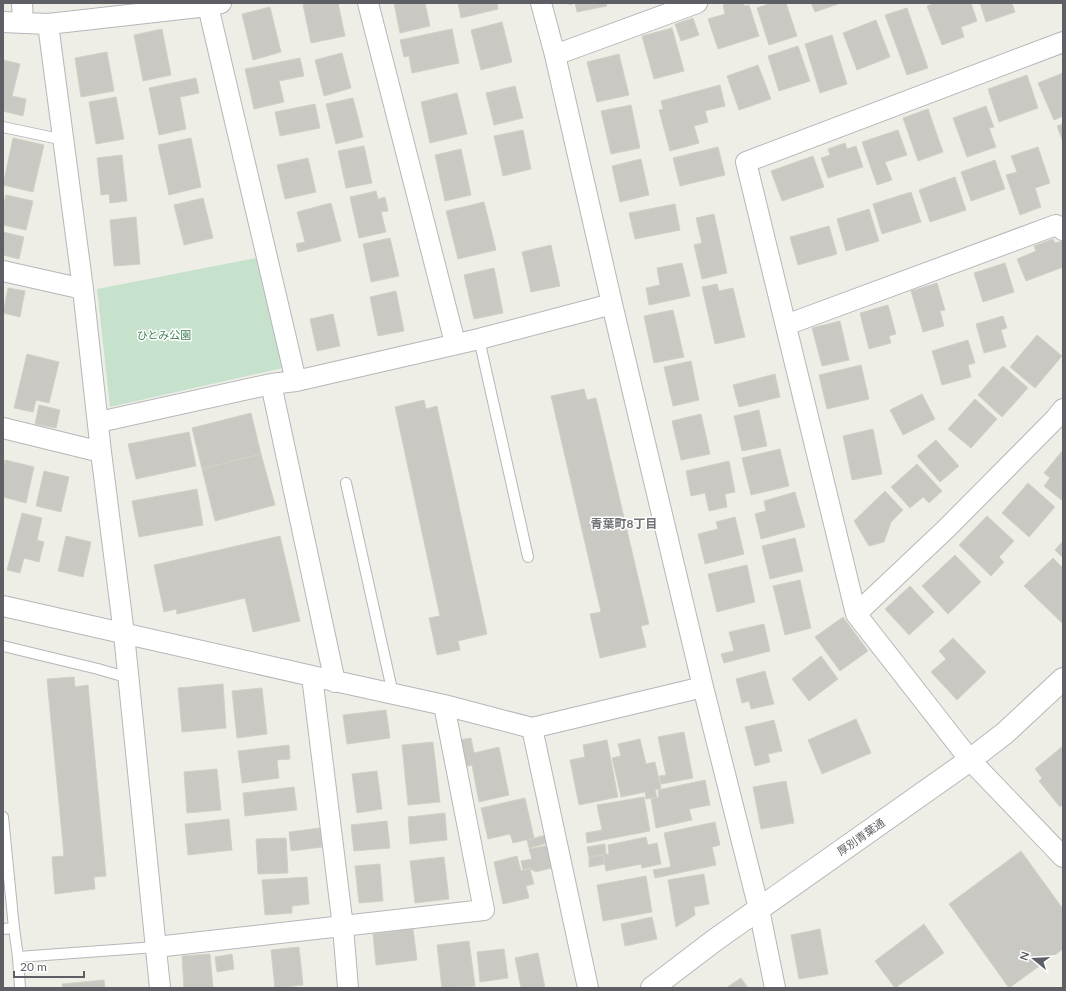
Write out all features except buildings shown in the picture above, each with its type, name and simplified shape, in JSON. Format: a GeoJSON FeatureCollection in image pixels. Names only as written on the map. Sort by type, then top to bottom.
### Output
{"type":"FeatureCollection","features":[{"type":"Feature","properties":{"kind":"street"},"geometry":{"type":"LineString","coordinates":[[22,3],[23,23]]}},
{"type":"Feature","properties":{"kind":"street"},"geometry":{"type":"LineString","coordinates":[[368,3],[455,343]]}},
{"type":"Feature","properties":{"kind":"street"},"geometry":{"type":"LineString","coordinates":[[541,3],[555,55],[612,304],[703,687],[759,909],[775,988]]}},
{"type":"Feature","properties":{"kind":"street"},"geometry":{"type":"LineString","coordinates":[[555,55],[697,3]]}},
{"type":"Feature","properties":{"kind":"street"},"geometry":{"type":"LineString","coordinates":[[3,22],[48,24],[215,5],[296,381]]}},
{"type":"Feature","properties":{"kind":"street"},"geometry":{"type":"LineString","coordinates":[[48,24],[83,289],[99,422],[101,452],[124,634],[160,988]]}},
{"type":"Feature","properties":{"kind":"street"},"geometry":{"type":"LineString","coordinates":[[1063,42],[746,162],[856,614],[970,760],[1063,857]]}},
{"type":"Feature","properties":{"kind":"street"},"geometry":{"type":"LineString","coordinates":[[786,325],[1056,225],[1063,230]]}},
{"type":"Feature","properties":{"kind":"street"},"geometry":{"type":"LineString","coordinates":[[3,271],[83,289]]}},
{"type":"Feature","properties":{"kind":"street"},"geometry":{"type":"LineString","coordinates":[[99,422],[271,384],[296,381],[455,343],[479,339],[612,304]]}},
{"type":"Feature","properties":{"kind":"street"},"geometry":{"type":"LineString","coordinates":[[271,384],[335,682]]}},
{"type":"Feature","properties":{"kind":"street"},"geometry":{"type":"LineString","coordinates":[[856,614],[947,528],[1055,419],[1063,409]]}},
{"type":"Feature","properties":{"kind":"street"},"geometry":{"type":"LineString","coordinates":[[3,428],[101,452]]}},
{"type":"Feature","properties":{"kind":"street"},"geometry":{"type":"LineString","coordinates":[[3,606],[335,682],[444,705],[532,728],[703,687]]}},
{"type":"Feature","properties":{"kind":"street"},"geometry":{"type":"LineString","coordinates":[[312,676],[343,927],[348,988]]}},
{"type":"Feature","properties":{"kind":"street","name":"厚別青葉通"},"geometry":{"type":"LineString","coordinates":[[652,988],[715,940],[970,760],[1005,733],[1063,679]]}},
{"type":"Feature","properties":{"kind":"street"},"geometry":{"type":"LineString","coordinates":[[156,947],[484,910],[444,705]]}},
{"type":"Feature","properties":{"kind":"street"},"geometry":{"type":"LineString","coordinates":[[532,728],[588,988]]}},
{"type":"Feature","properties":{"kind":"lane"},"geometry":{"type":"LineString","coordinates":[[3,127],[64,140]]}},
{"type":"Feature","properties":{"kind":"lane"},"geometry":{"type":"LineString","coordinates":[[479,339],[528,557]]}},
{"type":"Feature","properties":{"kind":"lane"},"geometry":{"type":"LineString","coordinates":[[346,483],[393,694]]}},
{"type":"Feature","properties":{"kind":"lane"},"geometry":{"type":"LineString","coordinates":[[3,646],[129,678]]}},
{"type":"Feature","properties":{"kind":"lane"},"geometry":{"type":"LineString","coordinates":[[3,818],[20,988]]}},
{"type":"Feature","properties":{"kind":"lane"},"geometry":{"type":"LineString","coordinates":[[3,929],[14,928]]}},
{"type":"Feature","properties":{"kind":"lane"},"geometry":{"type":"LineString","coordinates":[[18,957],[156,947]]}},
{"type":"Feature","properties":{"kind":"green space","name":"ひとみ公園"},"geometry":{"type":"Polygon","coordinates":[[[256,258],[283,368],[110,407],[97,289],[256,258]]]}},
{"type":"Feature","properties":{"kind":"district","name":"青葉町8丁目"},"geometry":{"type":"Point","coordinates":[624,524]}}]}
